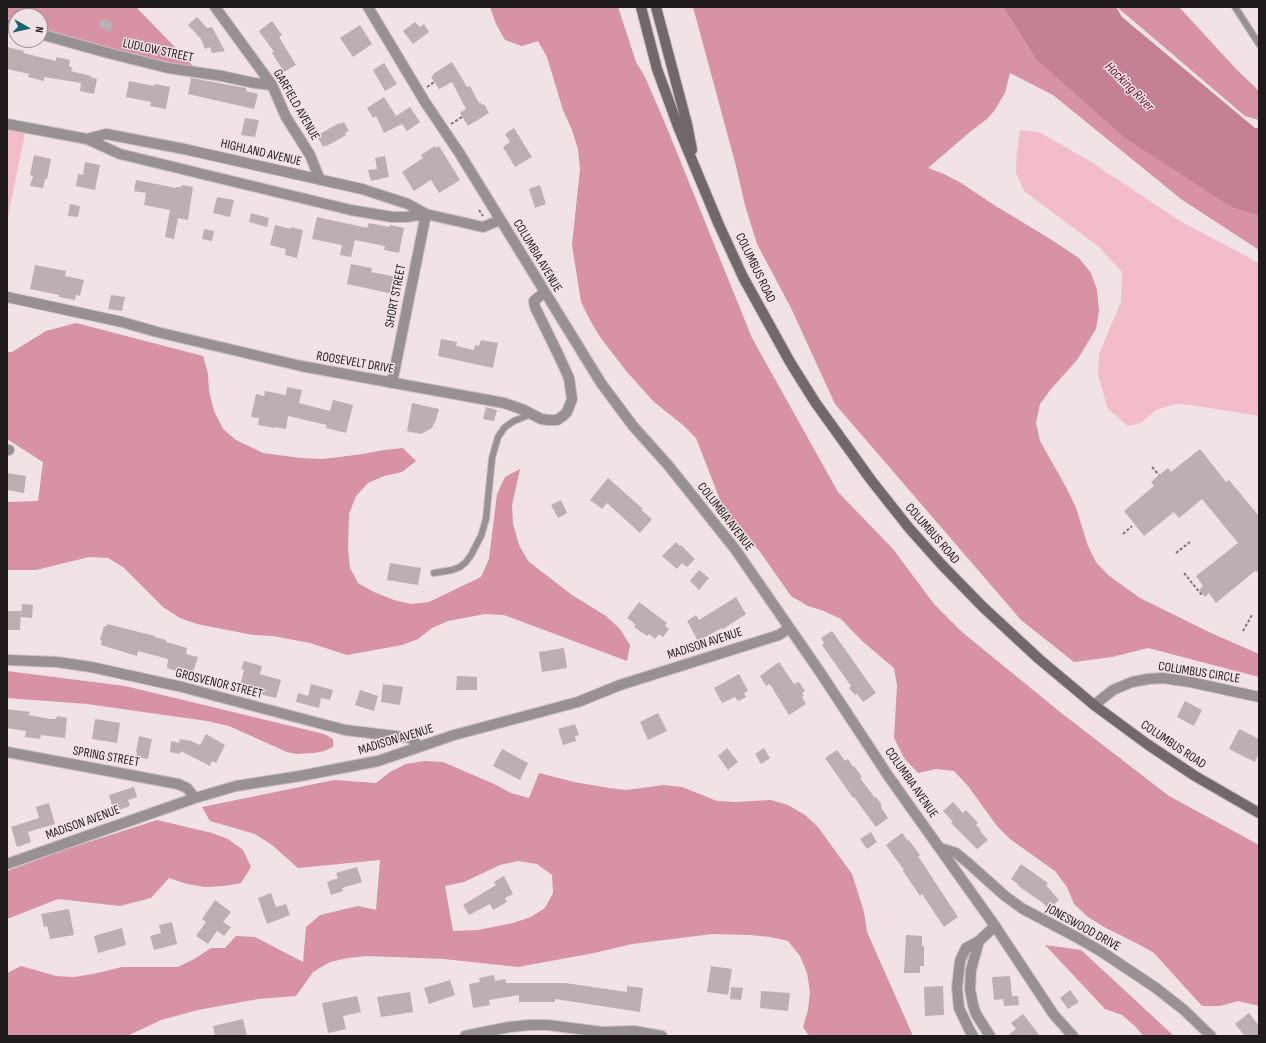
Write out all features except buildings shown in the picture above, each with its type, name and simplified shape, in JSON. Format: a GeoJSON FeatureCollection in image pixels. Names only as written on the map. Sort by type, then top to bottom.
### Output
{"type":"FeatureCollection","features":[{"type":"Feature","properties":{"kind":"main road","name":"COLUMBUS ROAD"},"geometry":{"type":"LineString","coordinates":[[640,7],[657,69],[679,129],[697,174],[743,277],[769,325],[815,402],[867,475],[909,528],[942,565],[1018,640],[1094,705],[1147,744],[1195,776],[1259,813]]}},
{"type":"Feature","properties":{"kind":"main road","name":"COLUMBUS ROAD"},"geometry":{"type":"LineString","coordinates":[[656,7],[687,124],[697,174]]}},
{"type":"Feature","properties":{"kind":"street","name":"GARFIELD AVENUE"},"geometry":{"type":"LineString","coordinates":[[215,7],[272,85],[286,117],[310,155],[320,180]]}},
{"type":"Feature","properties":{"kind":"street","name":"COLUMBIA AVENUE"},"geometry":{"type":"LineString","coordinates":[[368,7],[601,384],[633,426],[672,471],[735,549],[890,777],[995,926],[1054,1015],[1073,1036]]}},
{"type":"Feature","properties":{"kind":"street","name":"LUDLOW STREET"},"geometry":{"type":"LineString","coordinates":[[48,36],[168,68],[272,85]]}},
{"type":"Feature","properties":{"kind":"street","name":"HIGHLAND AVENUE"},"geometry":{"type":"LineString","coordinates":[[7,124],[87,140],[120,154],[351,210],[406,217],[426,214]]}},
{"type":"Feature","properties":{"kind":"street","name":"HIGHLAND AVENUE"},"geometry":{"type":"LineString","coordinates":[[87,140],[106,134],[184,149],[369,192],[408,204],[426,214],[483,227],[500,220]]}},
{"type":"Feature","properties":{"kind":"street","name":"SHORT STREET"},"geometry":{"type":"LineString","coordinates":[[392,383],[426,214]]}},
{"type":"Feature","properties":{"kind":"street","name":"ROOSEVELT DRIVE"},"geometry":{"type":"LineString","coordinates":[[7,297],[122,322],[164,334],[301,366],[504,403],[524,410],[541,419],[557,420],[567,412],[572,399],[569,378],[535,307],[534,302],[536,298],[544,293]]}},
{"type":"Feature","properties":{"kind":"street","name":"MADISON AVENUE"},"geometry":{"type":"LineString","coordinates":[[7,864],[195,798],[236,786],[378,761],[454,736],[578,702],[620,685],[778,635],[789,628]]}},
{"type":"Feature","properties":{"kind":"street","name":"GROSVENOR STREET"},"geometry":{"type":"LineString","coordinates":[[7,660],[57,662],[90,667],[182,687],[345,730],[411,738],[419,747]]}},
{"type":"Feature","properties":{"kind":"street","name":"COLUMBUS CIRCLE"},"geometry":{"type":"LineString","coordinates":[[1094,705],[1113,690],[1132,682],[1163,678],[1190,682],[1259,697]]}},
{"type":"Feature","properties":{"kind":"street","name":"SPRING STREET"},"geometry":{"type":"LineString","coordinates":[[7,752],[178,784],[187,788],[195,798]]}},
{"type":"Feature","properties":{"kind":"street","name":"JONESWOOD DRIVE"},"geometry":{"type":"LineString","coordinates":[[940,848],[956,853],[968,862],[1004,896],[1023,909],[1102,952],[1156,988],[1184,1010],[1211,1036]]}},
{"type":"Feature","properties":{"kind":"street"},"geometry":{"type":"LineString","coordinates":[[973,1036],[959,1008],[957,988],[959,970],[963,953],[966,948],[979,941],[995,926]]}},
{"type":"Feature","properties":{"kind":"street"},"geometry":{"type":"LineString","coordinates":[[979,941],[971,970],[970,989],[972,1005],[990,1036]]}},
{"type":"Feature","properties":{"kind":"street"},"geometry":{"type":"LineString","coordinates":[[465,1036],[509,1027],[530,1025],[548,1025],[607,1034],[634,1031],[662,1036]]}},
{"type":"Feature","properties":{"kind":"lane"},"geometry":{"type":"LineString","coordinates":[[1235,7],[1259,44]]}},
{"type":"Feature","properties":{"kind":"lane"},"geometry":{"type":"LineString","coordinates":[[434,572],[452,570],[460,567],[471,555],[481,536],[486,519],[492,458],[498,437],[505,427],[514,421],[531,414]]}},
{"type":"Feature","properties":{"kind":"path"},"geometry":{"type":"LineString","coordinates":[[426,88],[434,82]]}},
{"type":"Feature","properties":{"kind":"path"},"geometry":{"type":"LineString","coordinates":[[450,125],[462,117]]}},
{"type":"Feature","properties":{"kind":"path"},"geometry":{"type":"LineString","coordinates":[[1152,467],[1159,475]]}},
{"type":"Feature","properties":{"kind":"path"},"geometry":{"type":"LineString","coordinates":[[1123,534],[1132,526]]}},
{"type":"Feature","properties":{"kind":"path"},"geometry":{"type":"LineString","coordinates":[[1176,553],[1190,542]]}},
{"type":"Feature","properties":{"kind":"path"},"geometry":{"type":"LineString","coordinates":[[1184,573],[1201,594],[1202,593]]}},
{"type":"Feature","properties":{"kind":"path"},"geometry":{"type":"LineString","coordinates":[[1243,631],[1252,615]]}},
{"type":"Feature","properties":{"kind":"shaded area"},"geometry":{"type":"Polygon","coordinates":[[[7,7],[136,7],[200,73],[48,36],[48,8],[8,8],[7,25],[7,7]]]}},
{"type":"Feature","properties":{"kind":"shaded area"},"geometry":{"type":"Polygon","coordinates":[[[490,7],[618,7],[636,62],[645,77],[667,128],[752,338],[838,492],[893,549],[934,604],[962,632],[1060,712],[1169,796],[1259,845],[1259,1006],[1238,1001],[1220,1006],[1202,1006],[1154,953],[1104,927],[1088,917],[1074,904],[1067,887],[1055,871],[1010,839],[997,826],[968,786],[954,771],[936,769],[918,773],[904,758],[894,738],[897,685],[894,668],[862,641],[841,619],[824,611],[808,606],[791,596],[758,549],[742,537],[729,523],[696,438],[683,425],[654,402],[627,372],[600,337],[590,320],[581,302],[572,245],[580,169],[578,149],[572,130],[563,110],[547,57],[538,41],[522,46],[505,40],[496,24],[490,7]]]}},
{"type":"Feature","properties":{"kind":"shaded area"},"geometry":{"type":"Polygon","coordinates":[[[693,7],[1003,7],[1035,58],[1233,208],[1259,216],[1259,250],[1181,199],[1053,95],[1010,73],[1005,93],[994,111],[987,119],[928,168],[961,183],[1047,237],[1079,258],[1091,273],[1097,290],[1099,311],[1096,329],[1077,360],[1051,389],[1040,404],[1036,423],[1040,441],[1076,508],[1088,546],[1096,562],[1108,575],[1140,598],[1211,633],[1259,654],[1259,677],[1148,648],[1112,657],[1074,662],[1021,620],[835,404],[791,308],[757,244],[745,205],[736,166],[693,7]]]}},
{"type":"Feature","properties":{"kind":"shaded area"},"geometry":{"type":"Polygon","coordinates":[[[1117,7],[1179,7],[1237,70],[1259,91],[1259,120],[1245,116],[1117,7]]]}},
{"type":"Feature","properties":{"kind":"shaded area"},"geometry":{"type":"Polygon","coordinates":[[[7,124],[26,128],[8,217],[7,217],[7,124]]]}},
{"type":"Feature","properties":{"kind":"shaded area"},"geometry":{"type":"Polygon","coordinates":[[[1020,130],[1039,132],[1088,160],[1180,221],[1259,263],[1259,416],[1176,404],[1156,410],[1141,423],[1128,426],[1108,409],[1098,375],[1099,354],[1121,302],[1122,272],[1098,246],[1024,191],[1016,173],[1020,130]]]}},
{"type":"Feature","properties":{"kind":"shaded area"},"geometry":{"type":"Polygon","coordinates":[[[76,323],[203,356],[208,374],[209,391],[214,411],[223,429],[236,440],[263,453],[323,459],[403,448],[416,461],[402,472],[384,476],[368,483],[356,496],[349,514],[348,549],[350,568],[358,583],[374,592],[394,600],[411,604],[429,602],[481,577],[489,559],[497,494],[505,477],[520,469],[512,505],[513,524],[519,545],[528,561],[572,595],[606,616],[620,629],[630,645],[627,661],[504,615],[485,614],[448,621],[432,628],[418,639],[402,645],[347,655],[310,643],[273,636],[253,635],[197,624],[180,618],[163,607],[123,567],[108,558],[89,557],[36,570],[7,570],[7,502],[38,501],[43,462],[7,439],[7,352],[12,352],[46,331],[76,323]]]}},
{"type":"Feature","properties":{"kind":"shaded area"},"geometry":{"type":"Polygon","coordinates":[[[7,671],[125,686],[324,734],[333,739],[333,747],[314,753],[296,754],[287,752],[229,726],[207,721],[87,704],[7,698],[7,671]]]}},
{"type":"Feature","properties":{"kind":"shaded area"},"geometry":{"type":"Polygon","coordinates":[[[425,761],[443,762],[511,793],[529,798],[539,773],[574,782],[609,788],[626,790],[664,785],[682,787],[717,801],[735,802],[771,800],[788,805],[805,815],[818,827],[852,874],[864,912],[867,932],[913,1036],[809,1036],[803,1027],[808,1010],[810,992],[807,973],[800,956],[788,941],[750,935],[712,934],[632,944],[594,953],[518,967],[444,959],[367,956],[348,958],[330,962],[313,972],[296,996],[258,999],[198,1010],[161,1020],[127,1036],[7,1036],[7,973],[21,966],[56,976],[74,977],[122,967],[178,967],[211,948],[225,948],[236,936],[255,937],[303,962],[306,927],[320,915],[358,906],[376,910],[380,860],[298,868],[272,845],[255,834],[210,821],[202,807],[334,780],[376,783],[390,772],[406,764],[425,761]],[[518,861],[500,865],[464,882],[445,886],[453,931],[478,930],[513,923],[531,917],[545,908],[553,893],[552,875],[537,864],[518,861]]]}},
{"type":"Feature","properties":{"kind":"shaded area"},"geometry":{"type":"Polygon","coordinates":[[[157,820],[212,833],[228,839],[243,850],[251,867],[241,883],[205,887],[187,884],[169,878],[151,898],[120,906],[58,899],[7,919],[7,871],[61,851],[157,820]]]}},
{"type":"Feature","properties":{"kind":"shaded area"},"geometry":{"type":"Polygon","coordinates":[[[1045,945],[1081,950],[1174,1036],[1143,1036],[1136,1027],[1122,1015],[1105,1009],[1045,945]]]}},
{"type":"Feature","properties":{"kind":"water","name":"Hocking River"},"geometry":{"type":"Polygon","coordinates":[[[1003,7],[1116,7],[1122,17],[1255,128],[1259,128],[1259,216],[1233,208],[1125,138],[1035,58],[1003,7]]]}}]}
